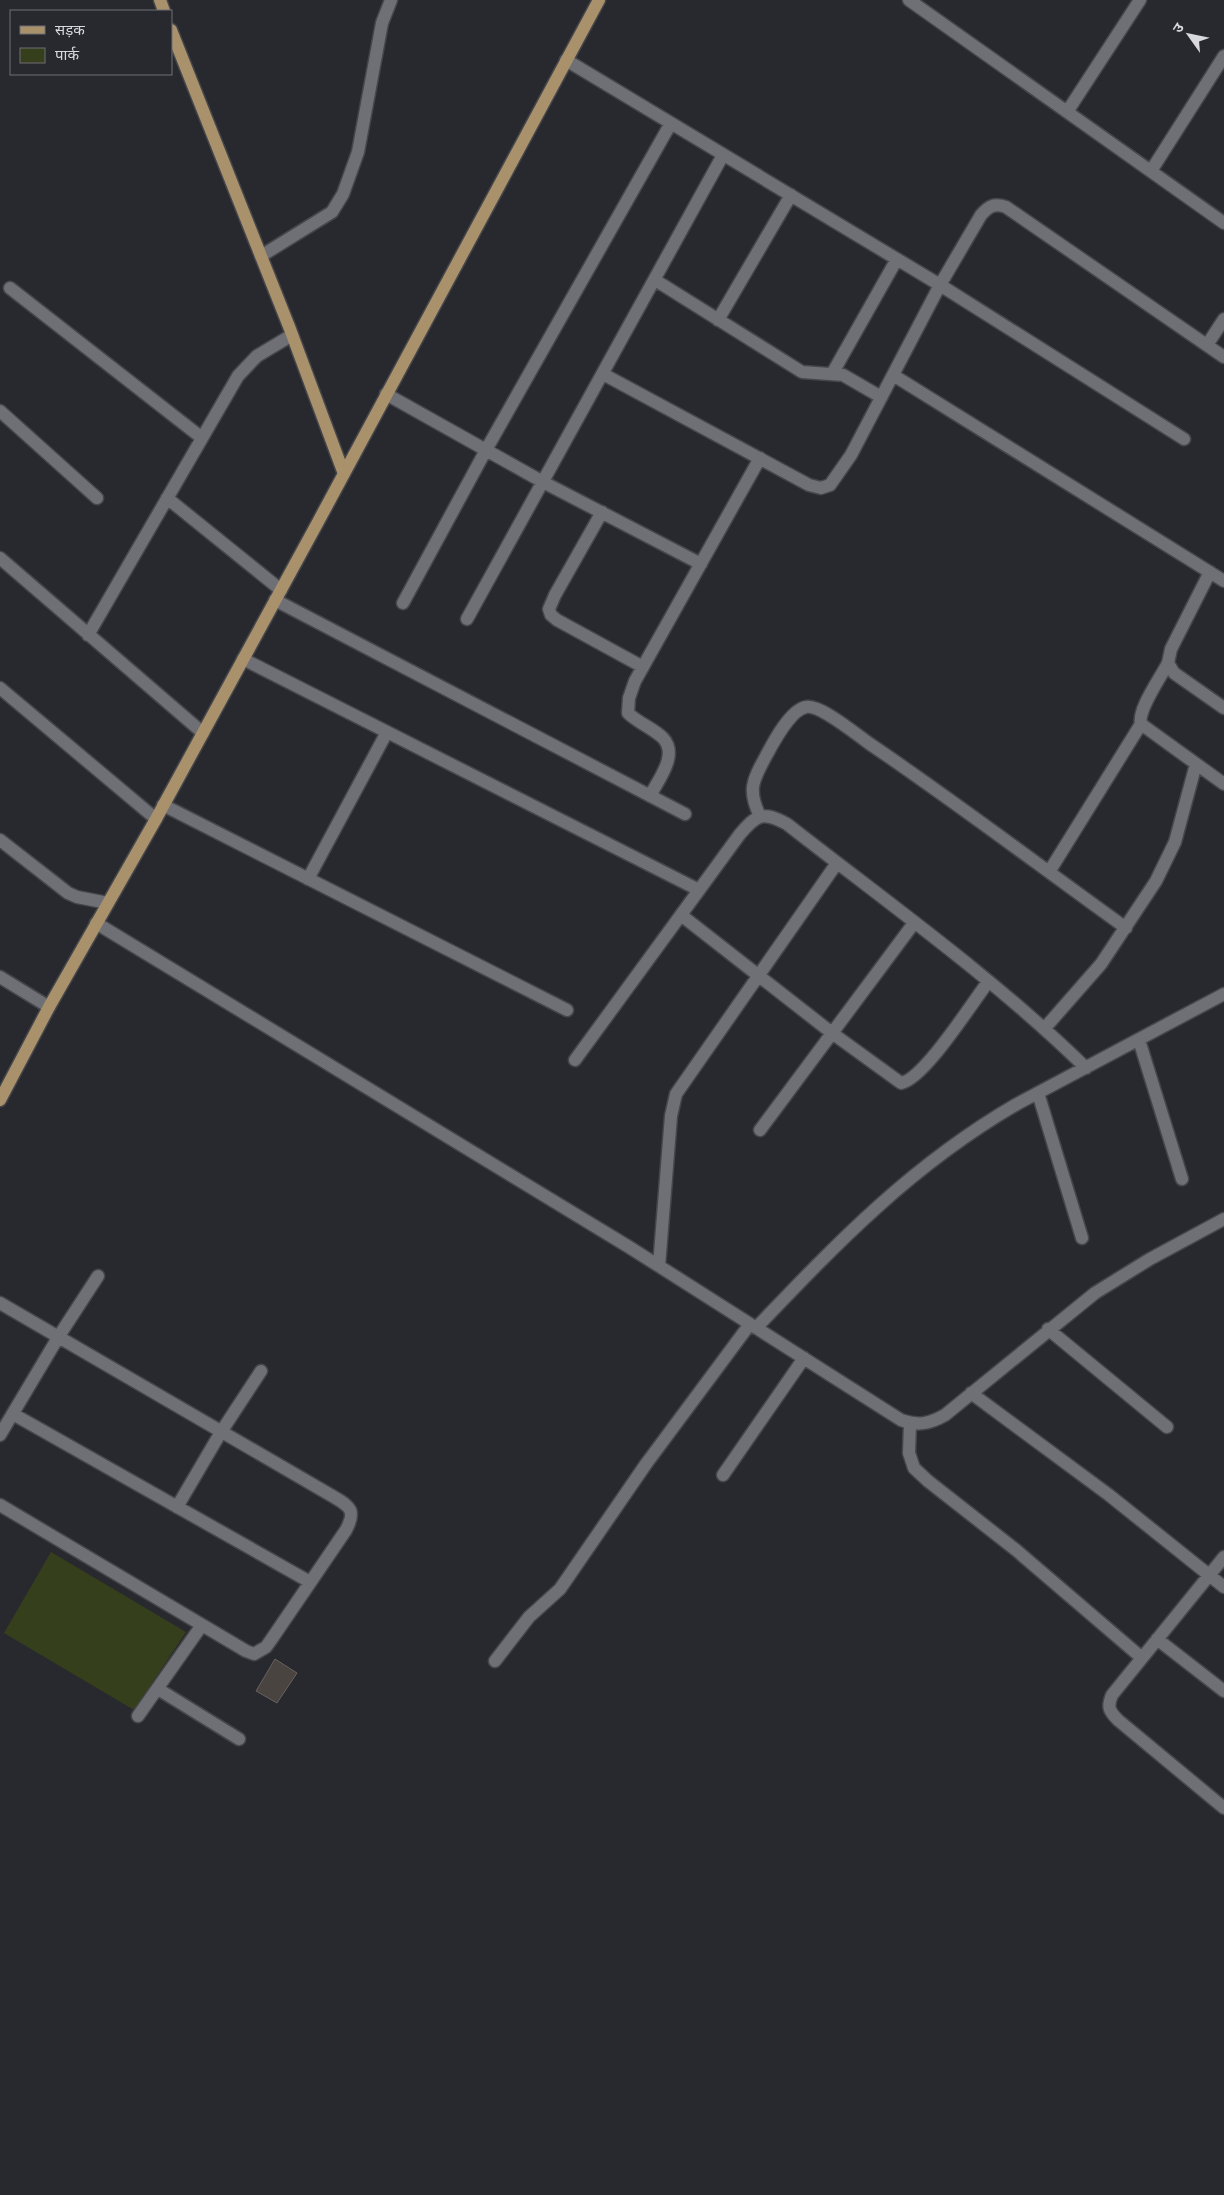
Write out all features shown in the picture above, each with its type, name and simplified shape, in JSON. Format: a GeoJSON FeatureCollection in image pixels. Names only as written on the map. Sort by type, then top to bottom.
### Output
{"type":"FeatureCollection","features":[{"type":"Feature","properties":{"kind":"main road"},"geometry":{"type":"LineString","coordinates":[[0,1100],[49,1007],[156,819],[344,474],[598,0]]}},
{"type":"Feature","properties":{"kind":"main road"},"geometry":{"type":"LineString","coordinates":[[172,33],[261,256],[344,474]]}},
{"type":"Feature","properties":{"kind":"street"},"geometry":{"type":"LineString","coordinates":[[261,256],[332,212],[343,194],[358,152],[382,22],[391,0]]}},
{"type":"Feature","properties":{"kind":"street"},"geometry":{"type":"LineString","coordinates":[[909,0],[1224,223]]}},
{"type":"Feature","properties":{"kind":"street"},"geometry":{"type":"LineString","coordinates":[[1067,112],[1140,0]]}},
{"type":"Feature","properties":{"kind":"street"},"geometry":{"type":"LineString","coordinates":[[1151,171],[1224,56]]}},
{"type":"Feature","properties":{"kind":"street"},"geometry":{"type":"LineString","coordinates":[[566,60],[940,285],[1184,439]]}},
{"type":"Feature","properties":{"kind":"street"},"geometry":{"type":"LineString","coordinates":[[403,603],[486,450],[671,123]]}},
{"type":"Feature","properties":{"kind":"street"},"geometry":{"type":"LineString","coordinates":[[468,619],[723,155]]}},
{"type":"Feature","properties":{"kind":"street"},"geometry":{"type":"LineString","coordinates":[[718,320],[791,195]]}},
{"type":"Feature","properties":{"kind":"street"},"geometry":{"type":"LineString","coordinates":[[603,374],[810,485],[821,488],[830,485],[851,455],[940,285],[981,215],[988,207],[997,204],[1006,207],[1224,357]]}},
{"type":"Feature","properties":{"kind":"street"},"geometry":{"type":"LineString","coordinates":[[832,374],[897,259]]}},
{"type":"Feature","properties":{"kind":"street"},"geometry":{"type":"LineString","coordinates":[[655,280],[802,372],[843,375],[881,397]]}},
{"type":"Feature","properties":{"kind":"street"},"geometry":{"type":"LineString","coordinates":[[10,288],[202,438]]}},
{"type":"Feature","properties":{"kind":"street"},"geometry":{"type":"LineString","coordinates":[[1207,345],[1224,319]]}},
{"type":"Feature","properties":{"kind":"street"},"geometry":{"type":"LineString","coordinates":[[88,635],[202,438],[248,364],[292,336]]}},
{"type":"Feature","properties":{"kind":"street"},"geometry":{"type":"LineString","coordinates":[[893,375],[1224,581]]}},
{"type":"Feature","properties":{"kind":"street"},"geometry":{"type":"LineString","coordinates":[[386,394],[543,482],[701,564]]}},
{"type":"Feature","properties":{"kind":"street"},"geometry":{"type":"LineString","coordinates":[[0,411],[97,498]]}},
{"type":"Feature","properties":{"kind":"street"},"geometry":{"type":"LineString","coordinates":[[650,796],[668,762],[669,753],[663,738],[628,712],[629,698],[644,667],[760,458]]}},
{"type":"Feature","properties":{"kind":"street"},"geometry":{"type":"LineString","coordinates":[[167,498],[278,595],[686,814]]}},
{"type":"Feature","properties":{"kind":"street"},"geometry":{"type":"LineString","coordinates":[[602,512],[555,595],[550,609],[552,615],[557,620],[644,667]]}},
{"type":"Feature","properties":{"kind":"street"},"geometry":{"type":"LineString","coordinates":[[0,558],[202,733]]}},
{"type":"Feature","properties":{"kind":"street"},"geometry":{"type":"LineString","coordinates":[[1210,572],[1171,649],[1168,663],[1139,718],[1141,724],[1224,784]]}},
{"type":"Feature","properties":{"kind":"street"},"geometry":{"type":"LineString","coordinates":[[243,658],[699,890]]}},
{"type":"Feature","properties":{"kind":"street"},"geometry":{"type":"LineString","coordinates":[[1168,663],[1174,673],[1224,708]]}},
{"type":"Feature","properties":{"kind":"street"},"geometry":{"type":"LineString","coordinates":[[0,688],[156,819]]}},
{"type":"Feature","properties":{"kind":"street"},"geometry":{"type":"LineString","coordinates":[[760,816],[752,795],[758,772],[789,720],[801,709],[814,707],[875,747],[1126,928]]}},
{"type":"Feature","properties":{"kind":"street"},"geometry":{"type":"LineString","coordinates":[[1049,872],[1141,724]]}},
{"type":"Feature","properties":{"kind":"street"},"geometry":{"type":"LineString","coordinates":[[308,879],[388,732]]}},
{"type":"Feature","properties":{"kind":"street"},"geometry":{"type":"LineString","coordinates":[[1044,1029],[1101,964],[1126,928],[1169,857],[1179,829],[1196,764]]}},
{"type":"Feature","properties":{"kind":"street"},"geometry":{"type":"LineString","coordinates":[[163,805],[567,1010]]}},
{"type":"Feature","properties":{"kind":"street"},"geometry":{"type":"LineString","coordinates":[[576,1060],[740,834],[751,821],[760,816],[772,816],[787,824],[988,982],[1044,1029],[1086,1068]]}},
{"type":"Feature","properties":{"kind":"street"},"geometry":{"type":"LineString","coordinates":[[0,840],[68,893],[77,897],[108,903]]}},
{"type":"Feature","properties":{"kind":"street"},"geometry":{"type":"LineString","coordinates":[[658,1266],[672,1110],[676,1094],[837,863]]}},
{"type":"Feature","properties":{"kind":"street"},"geometry":{"type":"LineString","coordinates":[[681,915],[832,1033],[901,1082],[908,1081],[929,1062],[988,982]]}},
{"type":"Feature","properties":{"kind":"street"},"geometry":{"type":"LineString","coordinates":[[96,923],[658,1266],[910,1424],[932,1422],[945,1415],[1076,1307],[1117,1279],[1224,1219]]}},
{"type":"Feature","properties":{"kind":"street"},"geometry":{"type":"LineString","coordinates":[[760,1130],[914,923]]}},
{"type":"Feature","properties":{"kind":"street"},"geometry":{"type":"LineString","coordinates":[[0,977],[49,1007]]}},
{"type":"Feature","properties":{"kind":"street"},"geometry":{"type":"LineString","coordinates":[[495,1661],[529,1617],[560,1589],[636,1478],[753,1326],[899,1187],[984,1123],[1224,994]]}},
{"type":"Feature","properties":{"kind":"street"},"geometry":{"type":"LineString","coordinates":[[1139,1040],[1182,1179]]}},
{"type":"Feature","properties":{"kind":"street"},"geometry":{"type":"LineString","coordinates":[[1038,1093],[1082,1238]]}},
{"type":"Feature","properties":{"kind":"street"},"geometry":{"type":"LineString","coordinates":[[0,1435],[59,1336],[98,1276]]}},
{"type":"Feature","properties":{"kind":"street"},"geometry":{"type":"LineString","coordinates":[[0,1303],[349,1507],[352,1514],[351,1521],[271,1640],[259,1652],[254,1654],[0,1505]]}},
{"type":"Feature","properties":{"kind":"street"},"geometry":{"type":"LineString","coordinates":[[1048,1329],[1167,1427]]}},
{"type":"Feature","properties":{"kind":"street"},"geometry":{"type":"LineString","coordinates":[[723,1475],[804,1358]]}},
{"type":"Feature","properties":{"kind":"street"},"geometry":{"type":"LineString","coordinates":[[177,1507],[221,1432],[261,1371]]}},
{"type":"Feature","properties":{"kind":"street"},"geometry":{"type":"LineString","coordinates":[[971,1393],[1109,1495],[1224,1586]]}},
{"type":"Feature","properties":{"kind":"street"},"geometry":{"type":"LineString","coordinates":[[12,1414],[310,1582]]}},
{"type":"Feature","properties":{"kind":"street"},"geometry":{"type":"LineString","coordinates":[[910,1424],[909,1453],[914,1468],[1016,1550],[1142,1658]]}},
{"type":"Feature","properties":{"kind":"street"},"geometry":{"type":"LineString","coordinates":[[1224,1557],[1112,1695],[1108,1705],[1110,1713],[1224,1808]]}},
{"type":"Feature","properties":{"kind":"street"},"geometry":{"type":"LineString","coordinates":[[138,1716],[202,1625]]}},
{"type":"Feature","properties":{"kind":"street"},"geometry":{"type":"LineString","coordinates":[[1158,1639],[1224,1691]]}},
{"type":"Feature","properties":{"kind":"street"},"geometry":{"type":"LineString","coordinates":[[158,1689],[238,1739]]}},
{"type":"Feature","properties":{"kind":"green space"},"geometry":{"type":"Polygon","coordinates":[[[51,1552],[186,1632],[134,1710],[4,1633],[51,1552]]]}},
{"type":"Feature","properties":{"kind":"building"},"geometry":{"type":"Polygon","coordinates":[[[275,1659],[297,1673],[277,1703],[256,1691],[275,1659]]]}}]}
